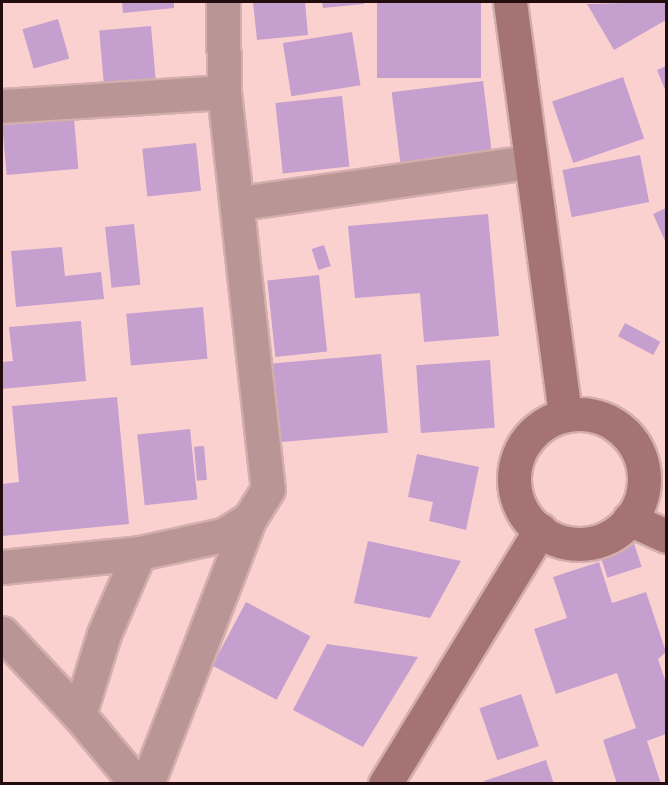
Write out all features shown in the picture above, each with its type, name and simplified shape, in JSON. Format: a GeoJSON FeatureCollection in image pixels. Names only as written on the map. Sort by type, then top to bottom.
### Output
{"type":"FeatureCollection","features":[{"type":"Feature","properties":{"kind":"main road"},"geometry":{"type":"LineString","coordinates":[[510,2],[529,162],[565,415]]}},
{"type":"Feature","properties":{"kind":"main road"},"geometry":{"type":"LineString","coordinates":[[637,449],[644,491],[630,519],[603,540],[581,544],[540,531],[517,496],[514,475],[530,436],[565,415],[607,419],[666,474]]}},
{"type":"Feature","properties":{"kind":"main road"},"geometry":{"type":"LineString","coordinates":[[630,519],[666,536]]}},
{"type":"Feature","properties":{"kind":"main road"},"geometry":{"type":"LineString","coordinates":[[385,783],[540,531]]}},
{"type":"Feature","properties":{"kind":"street"},"geometry":{"type":"LineString","coordinates":[[147,783],[249,519],[268,489],[240,203],[224,92],[223,2]]}},
{"type":"Feature","properties":{"kind":"street"},"geometry":{"type":"LineString","coordinates":[[2,106],[224,92]]}},
{"type":"Feature","properties":{"kind":"street"},"geometry":{"type":"LineString","coordinates":[[240,203],[529,162]]}},
{"type":"Feature","properties":{"kind":"street"},"geometry":{"type":"LineString","coordinates":[[2,567],[139,553],[223,535],[249,519]]}},
{"type":"Feature","properties":{"kind":"street"},"geometry":{"type":"LineString","coordinates":[[79,715],[104,634],[139,553]]}},
{"type":"Feature","properties":{"kind":"street"},"geometry":{"type":"LineString","coordinates":[[2,633],[79,715],[137,783]]}},
{"type":"Feature","properties":{"kind":"building"},"geometry":{"type":"Polygon","coordinates":[[[122,2],[174,2],[174,8],[123,13],[122,2]]]}},
{"type":"Feature","properties":{"kind":"building"},"geometry":{"type":"Polygon","coordinates":[[[253,2],[305,2],[308,35],[257,40],[253,2]]]}},
{"type":"Feature","properties":{"kind":"building"},"geometry":{"type":"Polygon","coordinates":[[[322,2],[364,2],[364,4],[323,8],[322,2]]]}},
{"type":"Feature","properties":{"kind":"building"},"geometry":{"type":"Polygon","coordinates":[[[377,2],[481,2],[481,78],[377,78],[377,2]]]}},
{"type":"Feature","properties":{"kind":"building"},"geometry":{"type":"Polygon","coordinates":[[[666,2],[666,20],[614,50],[587,4],[666,2]]]}},
{"type":"Feature","properties":{"kind":"building"},"geometry":{"type":"Polygon","coordinates":[[[58,19],[69,58],[34,69],[22,29],[58,19]]]}},
{"type":"Feature","properties":{"kind":"building"},"geometry":{"type":"Polygon","coordinates":[[[151,26],[156,81],[104,85],[99,31],[151,26]]]}},
{"type":"Feature","properties":{"kind":"building"},"geometry":{"type":"Polygon","coordinates":[[[352,32],[360,85],[291,96],[283,43],[352,32]]]}},
{"type":"Feature","properties":{"kind":"building"},"geometry":{"type":"Polygon","coordinates":[[[666,66],[666,92],[657,70],[666,66]]]}},
{"type":"Feature","properties":{"kind":"building"},"geometry":{"type":"Polygon","coordinates":[[[623,77],[644,138],[573,163],[552,101],[623,77]]]}},
{"type":"Feature","properties":{"kind":"building"},"geometry":{"type":"Polygon","coordinates":[[[483,81],[493,158],[401,170],[392,92],[483,81]]]}},
{"type":"Feature","properties":{"kind":"building"},"geometry":{"type":"Polygon","coordinates":[[[342,96],[349,167],[283,174],[275,103],[342,96]]]}},
{"type":"Feature","properties":{"kind":"building"},"geometry":{"type":"Polygon","coordinates":[[[74,119],[78,169],[7,175],[2,125],[74,119]]]}},
{"type":"Feature","properties":{"kind":"building"},"geometry":{"type":"Polygon","coordinates":[[[196,143],[201,191],[147,196],[142,149],[196,143]]]}},
{"type":"Feature","properties":{"kind":"building"},"geometry":{"type":"Polygon","coordinates":[[[640,155],[649,202],[572,217],[562,170],[640,155]]]}},
{"type":"Feature","properties":{"kind":"building"},"geometry":{"type":"Polygon","coordinates":[[[666,208],[666,243],[653,214],[666,208]]]}},
{"type":"Feature","properties":{"kind":"building"},"geometry":{"type":"Polygon","coordinates":[[[488,214],[499,336],[424,342],[420,293],[355,298],[348,226],[488,214]]]}},
{"type":"Feature","properties":{"kind":"building"},"geometry":{"type":"Polygon","coordinates":[[[134,224],[140,285],[112,288],[105,227],[134,224]]]}},
{"type":"Feature","properties":{"kind":"building"},"geometry":{"type":"Polygon","coordinates":[[[324,245],[331,266],[318,270],[312,249],[324,245]]]}},
{"type":"Feature","properties":{"kind":"building"},"geometry":{"type":"Polygon","coordinates":[[[62,247],[65,276],[101,272],[104,299],[16,307],[11,251],[62,247]]]}},
{"type":"Feature","properties":{"kind":"building"},"geometry":{"type":"Polygon","coordinates":[[[319,275],[327,352],[275,357],[267,280],[319,275]]]}},
{"type":"Feature","properties":{"kind":"building"},"geometry":{"type":"Polygon","coordinates":[[[203,307],[208,359],[131,366],[126,314],[203,307]]]}},
{"type":"Feature","properties":{"kind":"building"},"geometry":{"type":"Polygon","coordinates":[[[81,321],[86,381],[2,389],[2,362],[13,361],[9,327],[81,321]]]}},
{"type":"Feature","properties":{"kind":"building"},"geometry":{"type":"Polygon","coordinates":[[[625,323],[660,342],[653,355],[618,336],[625,323]]]}},
{"type":"Feature","properties":{"kind":"building"},"geometry":{"type":"Polygon","coordinates":[[[381,354],[388,433],[273,443],[266,364],[381,354]]]}},
{"type":"Feature","properties":{"kind":"building"},"geometry":{"type":"Polygon","coordinates":[[[490,360],[495,428],[421,433],[416,365],[490,360]]]}},
{"type":"Feature","properties":{"kind":"building"},"geometry":{"type":"Polygon","coordinates":[[[117,397],[129,524],[2,536],[2,484],[19,482],[12,406],[117,397]]]}},
{"type":"Feature","properties":{"kind":"building"},"geometry":{"type":"Polygon","coordinates":[[[190,429],[197,500],[145,505],[137,435],[190,429]]]}},
{"type":"Feature","properties":{"kind":"building"},"geometry":{"type":"Polygon","coordinates":[[[204,446],[207,480],[197,481],[194,447],[204,446]]]}},
{"type":"Feature","properties":{"kind":"building"},"geometry":{"type":"Polygon","coordinates":[[[417,454],[479,467],[466,530],[429,521],[433,502],[408,497],[417,454]]]}},
{"type":"Feature","properties":{"kind":"building"},"geometry":{"type":"Polygon","coordinates":[[[633,540],[642,567],[607,578],[599,551],[633,540]]]}},
{"type":"Feature","properties":{"kind":"building"},"geometry":{"type":"Polygon","coordinates":[[[368,541],[461,561],[430,618],[354,603],[368,541]]]}},
{"type":"Feature","properties":{"kind":"building"},"geometry":{"type":"Polygon","coordinates":[[[599,562],[612,603],[646,592],[666,652],[658,659],[666,683],[666,734],[647,741],[661,784],[617,784],[603,740],[636,728],[617,673],[556,694],[534,629],[567,618],[553,577],[599,562]]]}},
{"type":"Feature","properties":{"kind":"building"},"geometry":{"type":"Polygon","coordinates":[[[246,602],[310,636],[277,700],[212,666],[246,602]]]}},
{"type":"Feature","properties":{"kind":"building"},"geometry":{"type":"Polygon","coordinates":[[[327,644],[418,657],[363,747],[293,710],[327,644]]]}},
{"type":"Feature","properties":{"kind":"building"},"geometry":{"type":"Polygon","coordinates":[[[521,694],[539,746],[497,760],[479,708],[521,694]]]}},
{"type":"Feature","properties":{"kind":"building"},"geometry":{"type":"Polygon","coordinates":[[[546,760],[554,784],[485,784],[484,781],[546,760]]]}}]}
